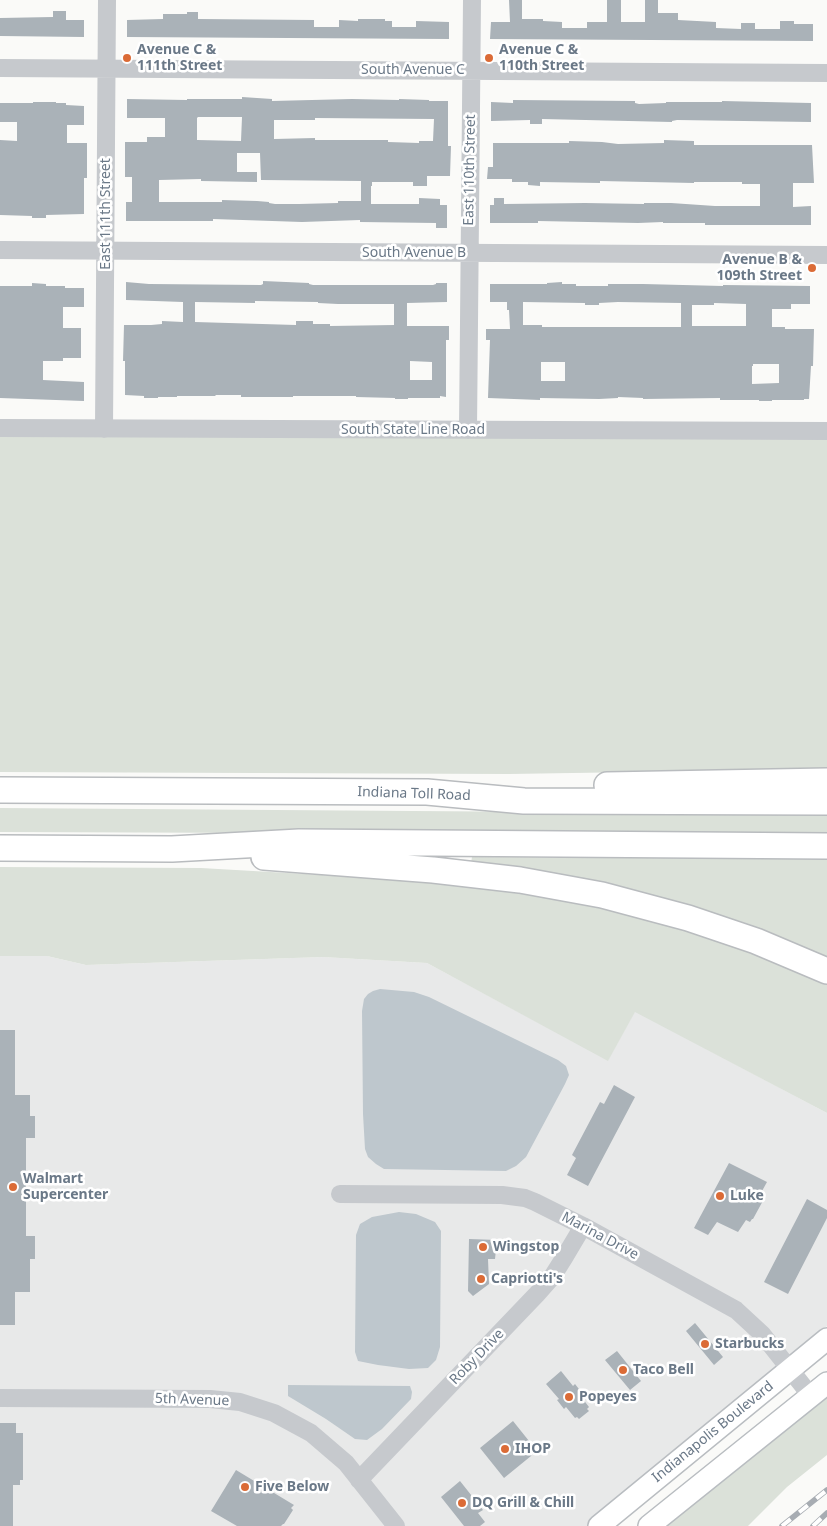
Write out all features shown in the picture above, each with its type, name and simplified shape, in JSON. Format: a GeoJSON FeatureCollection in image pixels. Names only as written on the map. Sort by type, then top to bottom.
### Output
{"type":"FeatureCollection","features":[{"type":"Feature","properties":{"kind":"highway"},"geometry":{"type":"LineString","coordinates":[[427,792],[522,786],[827,781]]}},
{"type":"Feature","properties":{"kind":"highway","name":"Indiana Toll Road"},"geometry":{"type":"LineString","coordinates":[[0,790],[427,792],[524,801],[827,802]]}},
{"type":"Feature","properties":{"kind":"highway"},"geometry":{"type":"LineString","coordinates":[[0,848],[172,849],[299,842],[827,846]]}},
{"type":"Feature","properties":{"kind":"highway"},"geometry":{"type":"LineString","coordinates":[[172,849],[443,871],[520,880],[602,895],[688,918],[756,941],[827,971]]}},
{"type":"Feature","properties":{"kind":"main road","name":"Indianapolis Boulevard"},"geometry":{"type":"LineString","coordinates":[[599,1526],[827,1339]]}},
{"type":"Feature","properties":{"kind":"main road"},"geometry":{"type":"LineString","coordinates":[[649,1526],[827,1383]]}},
{"type":"Feature","properties":{"kind":"street","name":"East 111th Street"},"geometry":{"type":"LineString","coordinates":[[104,429],[107,0]]}},
{"type":"Feature","properties":{"kind":"street","name":"East 110th Street"},"geometry":{"type":"LineString","coordinates":[[468,430],[472,0]]}},
{"type":"Feature","properties":{"kind":"street","name":"South Avenue C"},"geometry":{"type":"LineString","coordinates":[[0,68],[827,73]]}},
{"type":"Feature","properties":{"kind":"street","name":"South Avenue B"},"geometry":{"type":"LineString","coordinates":[[0,250],[827,256]]}},
{"type":"Feature","properties":{"kind":"street","name":"South State Line Road"},"geometry":{"type":"LineString","coordinates":[[0,428],[827,431]]}},
{"type":"Feature","properties":{"kind":"street","name":"Marina Drive"},"geometry":{"type":"LineString","coordinates":[[340,1194],[502,1195],[515,1196],[535,1202],[583,1226],[736,1310],[762,1334],[811,1396]]}},
{"type":"Feature","properties":{"kind":"street","name":"Roby Drive"},"geometry":{"type":"LineString","coordinates":[[359,1480],[537,1294],[564,1258],[583,1226]]}},
{"type":"Feature","properties":{"kind":"street","name":"5th Avenue"},"geometry":{"type":"LineString","coordinates":[[0,1398],[210,1399],[240,1402],[274,1412],[311,1433],[346,1463],[396,1526]]}},
{"type":"Feature","properties":{"kind":"shaded area"},"geometry":{"type":"Polygon","coordinates":[[[0,436],[827,439],[827,769],[509,774],[0,772],[0,436]]]}},
{"type":"Feature","properties":{"kind":"shaded area"},"geometry":{"type":"Polygon","coordinates":[[[0,808],[827,814],[827,835],[0,832],[0,808]]]}},
{"type":"Feature","properties":{"kind":"shaded area"},"geometry":{"type":"Polygon","coordinates":[[[472,857],[827,859],[827,959],[732,919],[670,901],[613,885],[533,870],[471,863],[472,857]]]}},
{"type":"Feature","properties":{"kind":"shaded area"},"geometry":{"type":"Polygon","coordinates":[[[0,867],[201,868],[484,886],[577,901],[663,922],[737,946],[827,985],[827,1113],[635,1012],[608,1061],[427,963],[323,957],[86,965],[47,956],[0,956],[0,867]]]}},
{"type":"Feature","properties":{"kind":"shaded area"},"geometry":{"type":"Polygon","coordinates":[[[0,956],[47,956],[86,965],[323,957],[427,963],[608,1060],[635,1011],[827,1113],[827,1326],[750,1393],[587,1526],[0,1526],[0,956]]]}},
{"type":"Feature","properties":{"kind":"shaded area"},"geometry":{"type":"Polygon","coordinates":[[[380,989],[414,992],[429,997],[558,1060],[566,1066],[569,1075],[565,1084],[526,1157],[516,1166],[506,1171],[384,1169],[368,1157],[365,1149],[363,1114],[362,1011],[364,999],[368,994],[380,989]]]}},
{"type":"Feature","properties":{"kind":"shaded area"},"geometry":{"type":"Polygon","coordinates":[[[399,1212],[416,1214],[435,1222],[441,1231],[440,1347],[436,1360],[428,1368],[409,1369],[358,1361],[355,1352],[356,1235],[360,1224],[372,1217],[399,1212]]]}},
{"type":"Feature","properties":{"kind":"shaded area"},"geometry":{"type":"Polygon","coordinates":[[[288,1385],[410,1386],[412,1392],[411,1399],[382,1429],[367,1440],[355,1439],[288,1396],[288,1385]]]}},
{"type":"Feature","properties":{"kind":"shaded area"},"geometry":{"type":"Polygon","coordinates":[[[827,1394],[827,1455],[787,1487],[748,1526],[663,1526],[827,1394]]]}},
{"type":"Feature","properties":{"kind":"building"},"geometry":{"type":"Polygon","coordinates":[[[509,0],[522,0],[522,19],[543,19],[543,21],[562,22],[562,28],[587,28],[587,22],[607,22],[607,0],[621,0],[621,22],[645,22],[645,0],[658,0],[658,13],[678,13],[678,20],[716,22],[716,28],[741,29],[741,23],[755,23],[755,29],[780,29],[780,21],[794,21],[794,24],[813,24],[813,41],[490,39],[491,22],[510,22],[509,0]]]}},
{"type":"Feature","properties":{"kind":"building"},"geometry":{"type":"Polygon","coordinates":[[[53,11],[66,11],[66,20],[84,20],[84,37],[0,36],[0,18],[53,17],[53,11]]]}},
{"type":"Feature","properties":{"kind":"building"},"geometry":{"type":"Polygon","coordinates":[[[187,12],[198,12],[198,19],[314,20],[314,27],[339,27],[339,20],[358,21],[358,19],[385,19],[385,21],[392,21],[392,27],[416,27],[416,21],[449,22],[449,39],[127,37],[127,20],[163,19],[163,14],[187,14],[187,12]]]}},
{"type":"Feature","properties":{"kind":"building"},"geometry":{"type":"Polygon","coordinates":[[[242,97],[272,99],[272,101],[399,99],[448,101],[448,146],[451,146],[450,176],[427,176],[427,186],[413,186],[413,182],[372,182],[371,186],[371,204],[419,204],[419,198],[440,199],[440,205],[447,205],[447,228],[436,228],[436,223],[360,222],[360,220],[302,222],[213,219],[213,221],[126,221],[126,202],[132,202],[132,177],[125,177],[125,142],[147,142],[147,137],[165,137],[165,118],[127,118],[127,99],[242,99],[242,97]],[[198,117],[197,140],[241,141],[242,117],[198,117]],[[315,118],[315,120],[274,120],[274,139],[388,140],[388,142],[419,143],[419,141],[433,141],[434,119],[315,118]],[[237,153],[237,172],[257,172],[257,182],[201,181],[201,179],[159,180],[159,202],[222,202],[222,200],[299,204],[361,201],[361,181],[261,180],[260,153],[237,153]]]}},
{"type":"Feature","properties":{"kind":"building"},"geometry":{"type":"Polygon","coordinates":[[[513,100],[635,101],[635,103],[639,104],[722,101],[811,103],[811,122],[677,120],[672,122],[542,119],[542,124],[530,124],[530,120],[491,121],[491,102],[513,103],[513,100]]]}},
{"type":"Feature","properties":{"kind":"building"},"geometry":{"type":"Polygon","coordinates":[[[56,102],[66,103],[66,105],[84,106],[84,125],[67,125],[67,143],[87,143],[87,178],[84,178],[84,214],[46,215],[46,218],[0,215],[0,140],[17,141],[17,122],[0,122],[0,103],[56,102]]]}},
{"type":"Feature","properties":{"kind":"building"},"geometry":{"type":"Polygon","coordinates":[[[664,140],[694,141],[694,145],[812,145],[814,183],[793,183],[793,207],[811,206],[811,225],[705,225],[705,223],[538,221],[538,223],[490,223],[490,205],[494,205],[494,198],[504,198],[504,204],[671,203],[715,206],[760,206],[760,184],[742,184],[742,182],[540,182],[540,186],[528,185],[528,182],[512,182],[512,179],[487,179],[488,167],[493,167],[493,143],[569,143],[569,141],[618,144],[664,143],[664,140]]]}},
{"type":"Feature","properties":{"kind":"building"},"geometry":{"type":"Polygon","coordinates":[[[263,281],[309,283],[313,285],[433,285],[436,283],[447,283],[447,302],[407,303],[407,326],[449,326],[449,340],[446,340],[446,397],[395,399],[356,396],[241,397],[241,395],[216,395],[144,398],[144,396],[125,395],[125,361],[123,361],[124,325],[162,324],[162,321],[183,322],[183,302],[126,300],[126,282],[149,284],[263,284],[263,281]],[[255,301],[255,303],[195,302],[195,322],[296,325],[296,321],[313,321],[313,324],[330,324],[330,326],[394,325],[394,304],[255,301]],[[410,361],[410,380],[432,380],[432,362],[410,361]]]}},
{"type":"Feature","properties":{"kind":"building"},"geometry":{"type":"Polygon","coordinates":[[[562,282],[562,284],[576,284],[576,286],[643,284],[810,286],[810,304],[791,304],[791,309],[772,309],[772,327],[814,329],[813,366],[811,366],[809,399],[759,401],[720,400],[720,398],[643,399],[618,397],[599,399],[540,398],[540,400],[488,398],[490,340],[486,340],[486,329],[510,329],[507,302],[490,302],[490,284],[562,282]],[[523,302],[523,325],[542,325],[542,327],[681,327],[681,303],[618,302],[585,305],[585,303],[523,302]],[[714,303],[714,305],[692,305],[692,326],[746,326],[746,304],[714,303]],[[541,362],[541,381],[565,381],[565,362],[541,362]],[[753,364],[752,384],[779,383],[779,364],[753,364]]]}},
{"type":"Feature","properties":{"kind":"building"},"geometry":{"type":"Polygon","coordinates":[[[32,283],[46,284],[46,286],[65,286],[65,288],[84,288],[84,307],[63,307],[63,328],[81,328],[81,358],[63,358],[63,361],[43,361],[43,380],[84,382],[84,401],[0,398],[0,286],[32,286],[32,283]]]}},
{"type":"Feature","properties":{"kind":"building","name":"Walmart Supercenter"},"geometry":{"type":"Polygon","coordinates":[[[0,1030],[15,1030],[15,1095],[30,1095],[30,1116],[35,1116],[35,1138],[26,1138],[26,1236],[35,1236],[35,1259],[30,1259],[30,1292],[15,1292],[15,1325],[0,1325],[0,1030]]]}},
{"type":"Feature","properties":{"kind":"building"},"geometry":{"type":"Polygon","coordinates":[[[614,1085],[635,1097],[588,1186],[567,1175],[576,1158],[572,1155],[600,1102],[604,1104],[614,1085]]]}},
{"type":"Feature","properties":{"kind":"building"},"geometry":{"type":"Polygon","coordinates":[[[729,1163],[767,1182],[762,1191],[764,1192],[762,1196],[765,1197],[753,1219],[750,1222],[746,1220],[738,1232],[717,1222],[708,1235],[694,1228],[729,1163]]]}},
{"type":"Feature","properties":{"kind":"building","name":"Luke"},"geometry":{"type":"Polygon","coordinates":[[[807,1199],[827,1210],[827,1218],[788,1294],[764,1282],[807,1199]]]}},
{"type":"Feature","properties":{"kind":"building"},"geometry":{"type":"Polygon","coordinates":[[[469,1239],[497,1240],[495,1259],[488,1259],[489,1284],[473,1296],[468,1291],[469,1239]]]}},
{"type":"Feature","properties":{"kind":"building","name":"Starbucks"},"geometry":{"type":"Polygon","coordinates":[[[695,1323],[723,1357],[714,1365],[686,1331],[695,1323]]]}},
{"type":"Feature","properties":{"kind":"building","name":"Taco Bell"},"geometry":{"type":"Polygon","coordinates":[[[617,1351],[641,1381],[630,1390],[605,1360],[617,1351]]]}},
{"type":"Feature","properties":{"kind":"building","name":"Popeyes"},"geometry":{"type":"Polygon","coordinates":[[[561,1371],[573,1386],[575,1384],[582,1393],[579,1394],[589,1407],[587,1409],[589,1411],[579,1419],[575,1418],[566,1407],[564,1409],[557,1400],[559,1399],[546,1384],[561,1371]]]}},
{"type":"Feature","properties":{"kind":"building","name":"IHOP"},"geometry":{"type":"Polygon","coordinates":[[[513,1421],[533,1446],[529,1450],[532,1454],[504,1478],[480,1448],[513,1421]]]}},
{"type":"Feature","properties":{"kind":"building"},"geometry":{"type":"Polygon","coordinates":[[[0,1423],[16,1423],[16,1433],[23,1433],[23,1480],[20,1480],[20,1485],[13,1485],[13,1526],[0,1526],[0,1423]]]}},
{"type":"Feature","properties":{"kind":"building","name":"Five Below"},"geometry":{"type":"Polygon","coordinates":[[[236,1470],[294,1505],[284,1524],[281,1526],[237,1526],[211,1511],[236,1470]]]}},
{"type":"Feature","properties":{"kind":"building","name":"DQ Grill & Chill"},"geometry":{"type":"Polygon","coordinates":[[[460,1481],[483,1510],[478,1513],[485,1522],[480,1526],[464,1526],[441,1497],[460,1481]]]}},
{"type":"Feature","properties":{"kind":"railway"},"geometry":{"type":"LineString","coordinates":[[782,1526],[827,1490]]}},
{"type":"Feature","properties":{"kind":"railway"},"geometry":{"type":"LineString","coordinates":[[813,1526],[827,1513]]}},
{"type":"Feature","properties":{"kind":"place","name":"Avenue C & 111th Street"},"geometry":{"type":"Point","coordinates":[127,58]}},
{"type":"Feature","properties":{"kind":"place","name":"Avenue C & 110th Street"},"geometry":{"type":"Point","coordinates":[489,58]}},
{"type":"Feature","properties":{"kind":"place","name":"Avenue B & 109th Street"},"geometry":{"type":"Point","coordinates":[812,268]}},
{"type":"Feature","properties":{"kind":"place","name":"Walmart Supercenter"},"geometry":{"type":"Point","coordinates":[13,1187]}},
{"type":"Feature","properties":{"kind":"place","name":"Luke"},"geometry":{"type":"Point","coordinates":[720,1196]}},
{"type":"Feature","properties":{"kind":"place","name":"Wingstop"},"geometry":{"type":"Point","coordinates":[483,1247]}},
{"type":"Feature","properties":{"kind":"place","name":"Capriotti's"},"geometry":{"type":"Point","coordinates":[481,1279]}},
{"type":"Feature","properties":{"kind":"place","name":"Starbucks"},"geometry":{"type":"Point","coordinates":[705,1344]}},
{"type":"Feature","properties":{"kind":"place","name":"Taco Bell"},"geometry":{"type":"Point","coordinates":[623,1370]}},
{"type":"Feature","properties":{"kind":"place","name":"Popeyes"},"geometry":{"type":"Point","coordinates":[569,1397]}},
{"type":"Feature","properties":{"kind":"place","name":"IHOP"},"geometry":{"type":"Point","coordinates":[505,1449]}},
{"type":"Feature","properties":{"kind":"place","name":"Five Below"},"geometry":{"type":"Point","coordinates":[245,1487]}},
{"type":"Feature","properties":{"kind":"place","name":"DQ Grill & Chill"},"geometry":{"type":"Point","coordinates":[462,1503]}}]}
